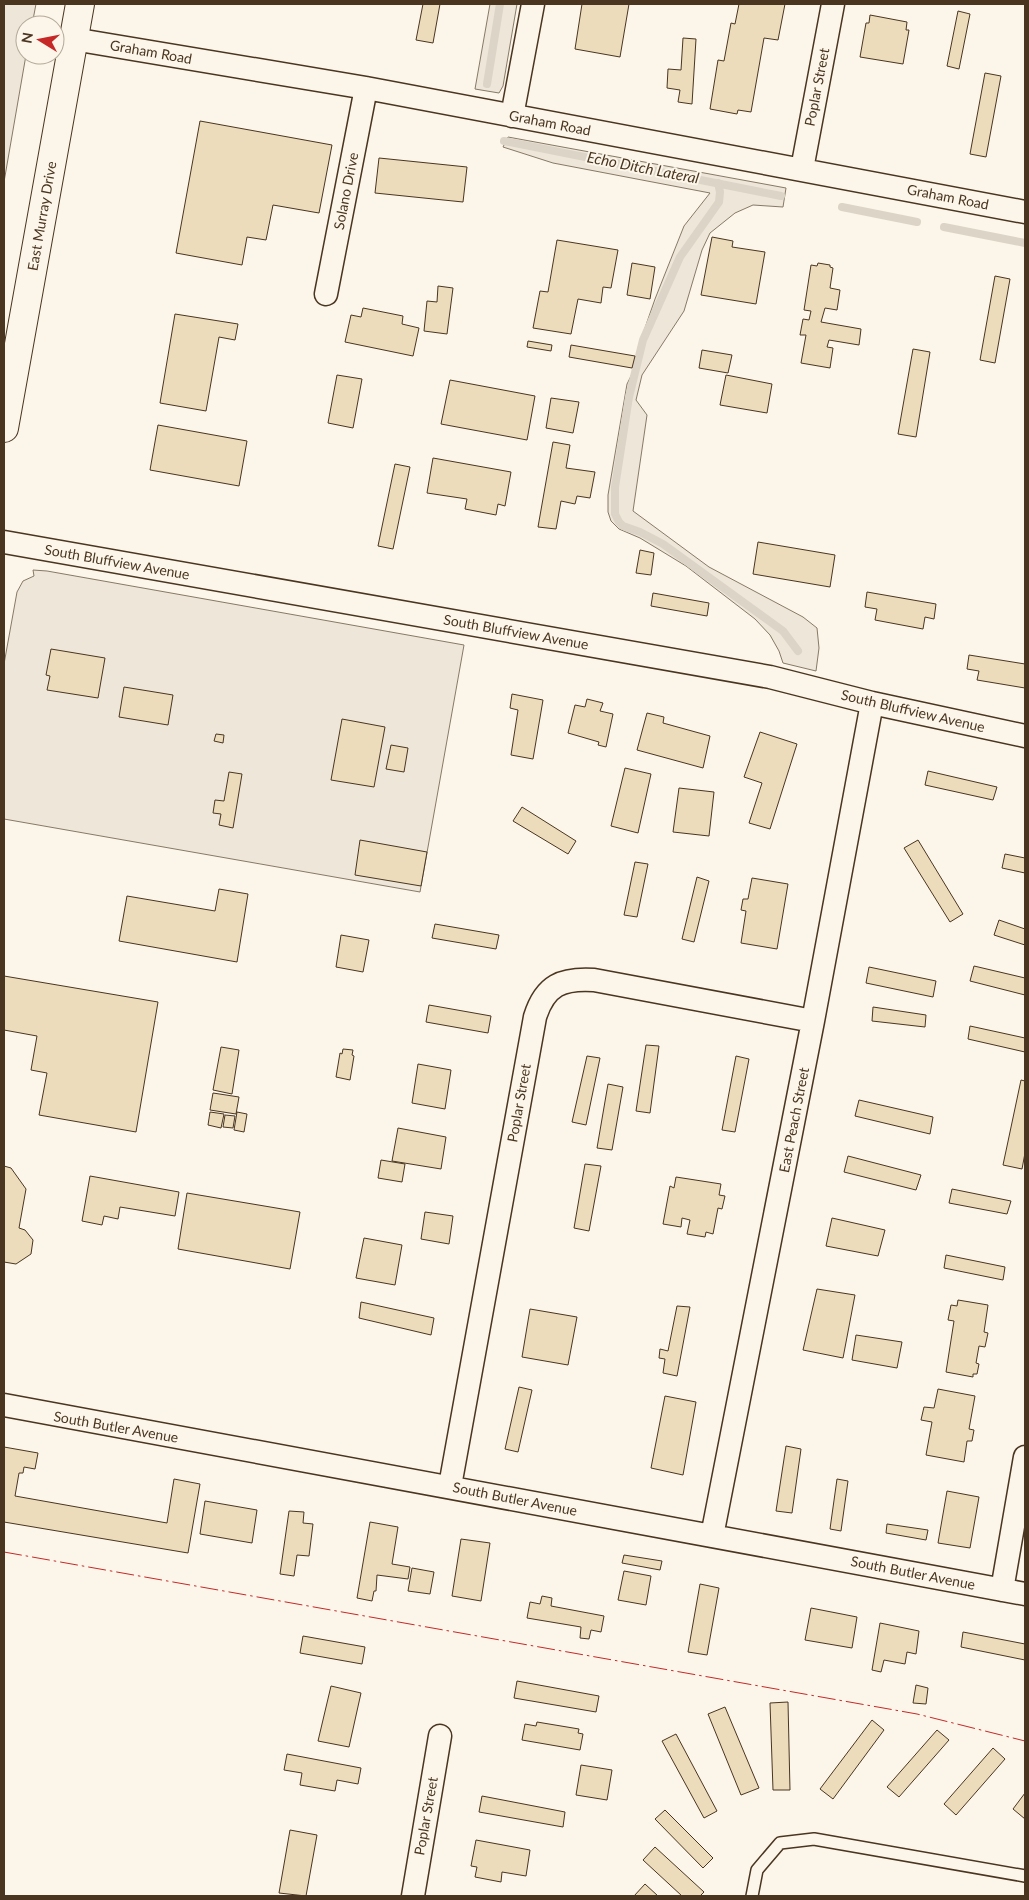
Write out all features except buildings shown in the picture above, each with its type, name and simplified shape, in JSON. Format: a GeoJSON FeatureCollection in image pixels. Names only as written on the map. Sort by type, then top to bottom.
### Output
{"type":"FeatureCollection","features":[{"type":"Feature","properties":{"kind":"highway","name":"East Murray Drive"},"geometry":{"type":"LineString","coordinates":[[4,428],[80,4]]}},
{"type":"Feature","properties":{"kind":"street"},"geometry":{"type":"LineString","coordinates":[[512,116],[533,4]]}},
{"type":"Feature","properties":{"kind":"street","name":"Poplar Street"},"geometry":{"type":"LineString","coordinates":[[802,169],[833,4]]}},
{"type":"Feature","properties":{"kind":"street","name":"Graham Road"},"geometry":{"type":"LineString","coordinates":[[73,39],[366,88],[1025,212]]}},
{"type":"Feature","properties":{"kind":"street","name":"Solano Drive"},"geometry":{"type":"LineString","coordinates":[[326,294],[366,88]]}},
{"type":"Feature","properties":{"kind":"street","name":"South Bluffview Avenue"},"geometry":{"type":"LineString","coordinates":[[4,542],[770,677],[872,703],[1025,736]]}},
{"type":"Feature","properties":{"kind":"street","name":"East Peach Street"},"geometry":{"type":"LineString","coordinates":[[712,1536],[813,1021],[872,703]]}},
{"type":"Feature","properties":{"kind":"street","name":"Poplar Street"},"geometry":{"type":"LineString","coordinates":[[450,1486],[535,1017],[539,1004],[546,994],[555,985],[569,980],[594,980],[813,1021]]}},
{"type":"Feature","properties":{"kind":"street","name":"South Butler Avenue"},"geometry":{"type":"LineString","coordinates":[[4,1405],[450,1486],[1025,1594]]}},
{"type":"Feature","properties":{"kind":"street"},"geometry":{"type":"LineString","coordinates":[[1002,1590],[1025,1457]]}},
{"type":"Feature","properties":{"kind":"street","name":"Poplar Street"},"geometry":{"type":"LineString","coordinates":[[413,1896],[440,1736]]}},
{"type":"Feature","properties":{"kind":"lane"},"geometry":{"type":"LineString","coordinates":[[752,1896],[757,1870],[780,1843],[814,1839],[1025,1876]]}},
{"type":"Feature","properties":{"kind":"shaded area"},"geometry":{"type":"Polygon","coordinates":[[[4,4],[36,4],[34,15],[15,15],[15,65],[24,65],[4,182],[4,4]]]}},
{"type":"Feature","properties":{"kind":"shaded area"},"geometry":{"type":"Polygon","coordinates":[[[490,4],[517,4],[503,86],[499,93],[475,89],[490,4]]]}},
{"type":"Feature","properties":{"kind":"shaded area"},"geometry":{"type":"Polygon","coordinates":[[[508,137],[786,188],[783,207],[753,205],[735,213],[710,233],[702,250],[684,311],[642,375],[636,400],[647,415],[633,511],[709,567],[803,617],[817,628],[819,648],[816,671],[783,663],[770,635],[755,619],[686,566],[640,538],[619,529],[611,521],[608,512],[608,495],[627,384],[635,368],[638,348],[684,226],[710,193],[553,163],[503,147],[508,137]]]}},
{"type":"Feature","properties":{"kind":"shaded area"},"geometry":{"type":"Polygon","coordinates":[[[33,570],[464,645],[420,892],[4,819],[4,664],[17,592],[23,581],[34,576],[33,570]]]}},
{"type":"Feature","properties":{"kind":"waterway","name":"Echo Ditch Lateral"},"geometry":{"type":"LineString","coordinates":[[487,84],[500,4]]}},
{"type":"Feature","properties":{"kind":"waterway","name":"Echo Ditch Lateral"},"geometry":{"type":"LineString","coordinates":[[504,141],[781,196]]}},
{"type":"Feature","properties":{"kind":"waterway"},"geometry":{"type":"LineString","coordinates":[[718,183],[720,192],[719,202],[680,257],[643,340],[629,397],[615,487],[615,514],[623,526],[640,532],[663,544],[783,631],[798,651]]}},
{"type":"Feature","properties":{"kind":"waterway","name":"Echo Ditch Lateral"},"geometry":{"type":"LineString","coordinates":[[842,207],[917,222]]}},
{"type":"Feature","properties":{"kind":"waterway","name":"Echo Ditch Lateral"},"geometry":{"type":"LineString","coordinates":[[944,227],[1025,243]]}},
{"type":"Feature","properties":{"kind":"power"},"geometry":{"type":"LineString","coordinates":[[4,1552],[917,1714],[1025,1741]]}}]}
